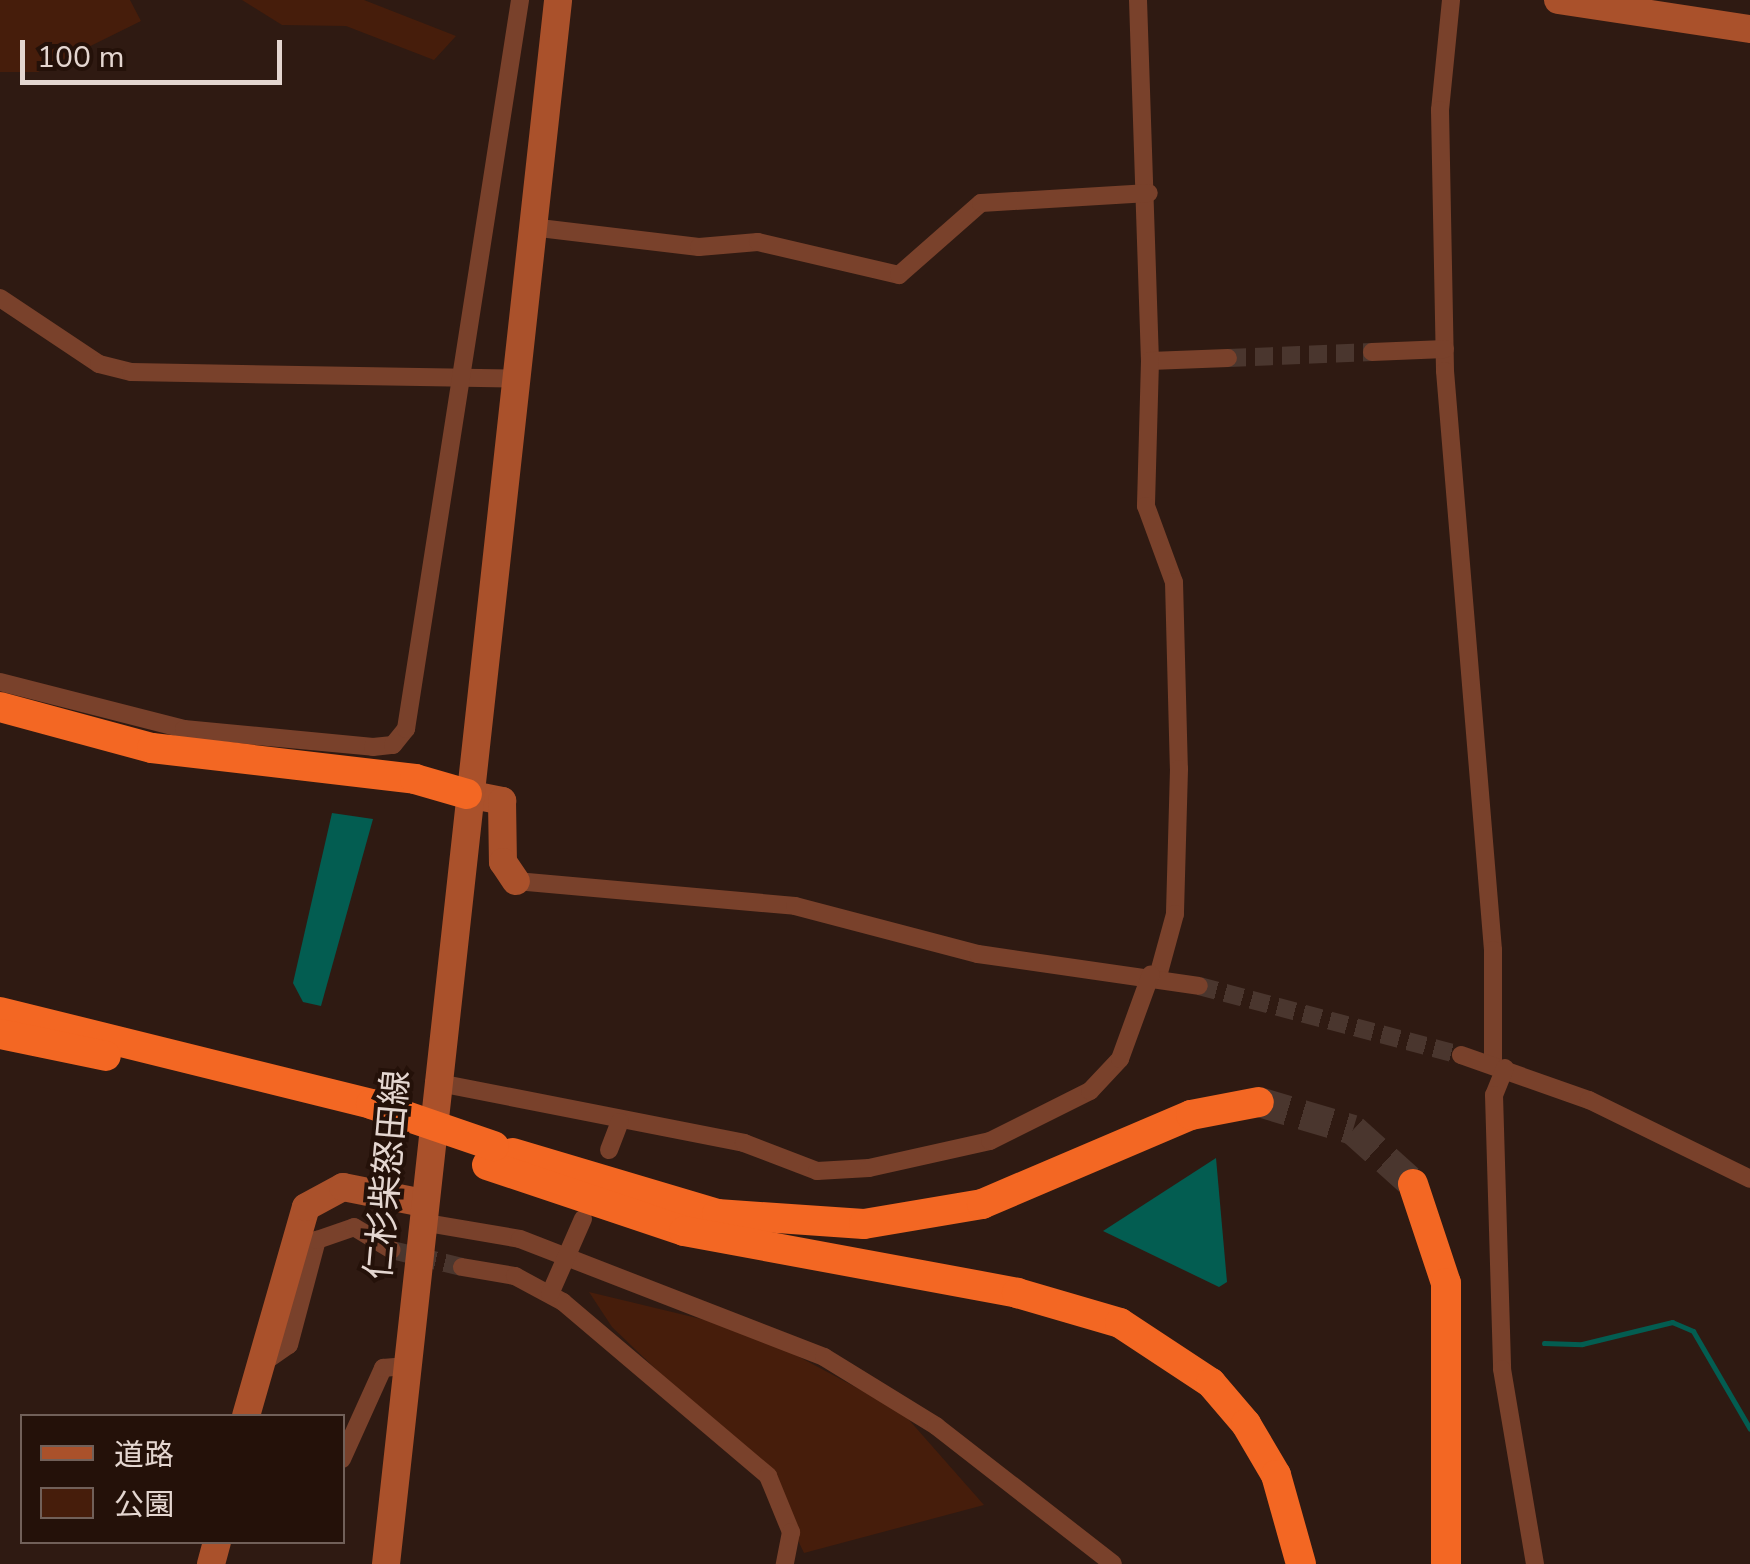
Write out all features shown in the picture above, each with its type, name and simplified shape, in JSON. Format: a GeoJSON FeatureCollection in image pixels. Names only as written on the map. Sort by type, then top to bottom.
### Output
{"type":"FeatureCollection","features":[{"type":"Feature","properties":{"kind":"highway"},"geometry":{"type":"LineString","coordinates":[[0,708],[152,748],[415,779],[467,794]]}},
{"type":"Feature","properties":{"kind":"highway"},"geometry":{"type":"LineString","coordinates":[[0,728],[209,777],[412,799],[467,794]]}},
{"type":"Feature","properties":{"kind":"highway"},"geometry":{"type":"LineString","coordinates":[[0,1012],[368,1112],[684,1231],[1018,1293],[1120,1324],[1211,1382],[1246,1424],[1276,1475],[1301,1564]]}},
{"type":"Feature","properties":{"kind":"highway"},"geometry":{"type":"LineString","coordinates":[[0,1034],[368,1112]]}},
{"type":"Feature","properties":{"kind":"highway"},"geometry":{"type":"LineString","coordinates":[[490,1156],[717,1214],[864,1224],[982,1204],[1191,1116],[1259,1102]]}},
{"type":"Feature","properties":{"kind":"highway"},"geometry":{"type":"LineString","coordinates":[[1413,1184],[1446,1283],[1446,1564]]}},
{"type":"Feature","properties":{"kind":"street"},"geometry":{"type":"LineString","coordinates":[[0,682],[184,728],[392,744],[411,707],[520,0]]}},
{"type":"Feature","properties":{"kind":"street","name":"仁杉柴怒田線"},"geometry":{"type":"LineString","coordinates":[[386,1564],[434,1082],[558,0]]}},
{"type":"Feature","properties":{"kind":"street"},"geometry":{"type":"LineString","coordinates":[[434,1082],[620,1122],[744,1143],[827,1172],[959,1150],[1047,1116],[1100,1082],[1126,1046],[1175,914],[1179,769],[1174,582],[1146,506],[1150,193],[1138,0]]}},
{"type":"Feature","properties":{"kind":"street"},"geometry":{"type":"LineString","coordinates":[[1451,0],[1440,110],[1445,349],[1493,950],[1499,1066],[1494,1096],[1502,1369],[1535,1564]]}},
{"type":"Feature","properties":{"kind":"street"},"geometry":{"type":"LineString","coordinates":[[1558,0],[1750,29]]}},
{"type":"Feature","properties":{"kind":"street"},"geometry":{"type":"LineString","coordinates":[[531,227],[699,247],[758,242],[899,275],[981,203],[1150,193]]}},
{"type":"Feature","properties":{"kind":"street"},"geometry":{"type":"LineString","coordinates":[[0,298],[98,364],[132,372],[514,379]]}},
{"type":"Feature","properties":{"kind":"street"},"geometry":{"type":"LineString","coordinates":[[1372,352],[1445,349]]}},
{"type":"Feature","properties":{"kind":"street"},"geometry":{"type":"LineString","coordinates":[[1150,360],[1228,358]]}},
{"type":"Feature","properties":{"kind":"street"},"geometry":{"type":"LineString","coordinates":[[467,794],[502,801],[503,862],[516,881],[762,901],[978,954],[1154,975],[1199,986]]}},
{"type":"Feature","properties":{"kind":"street"},"geometry":{"type":"LineString","coordinates":[[1461,1055],[1499,1066],[1750,1179]]}},
{"type":"Feature","properties":{"kind":"street"},"geometry":{"type":"LineString","coordinates":[[609,1150],[620,1122]]}},
{"type":"Feature","properties":{"kind":"street"},"geometry":{"type":"LineString","coordinates":[[247,1414],[306,1206],[344,1187],[502,1234],[844,1368],[984,1460],[1113,1564]]}},
{"type":"Feature","properties":{"kind":"street"},"geometry":{"type":"LineString","coordinates":[[550,1294],[569,1260],[583,1219]]}},
{"type":"Feature","properties":{"kind":"street"},"geometry":{"type":"LineString","coordinates":[[260,1365],[289,1345],[317,1240],[354,1227],[392,1250]]}},
{"type":"Feature","properties":{"kind":"street"},"geometry":{"type":"LineString","coordinates":[[462,1267],[550,1294],[768,1476],[791,1532],[784,1564]]}},
{"type":"Feature","properties":{"kind":"street"},"geometry":{"type":"LineString","coordinates":[[345,1452],[382,1368],[407,1366]]}},
{"type":"Feature","properties":{"kind":"green space"},"geometry":{"type":"Polygon","coordinates":[[[0,0],[130,0],[141,21],[38,72],[0,72],[0,0]]]}},
{"type":"Feature","properties":{"kind":"green space"},"geometry":{"type":"Polygon","coordinates":[[[242,0],[364,0],[456,36],[434,60],[346,26],[282,25],[242,0]]]}},
{"type":"Feature","properties":{"kind":"green space"},"geometry":{"type":"Polygon","coordinates":[[[589,1292],[751,1331],[902,1412],[984,1505],[804,1553],[767,1476],[612,1327],[589,1292]]]}},
{"type":"Feature","properties":{"kind":"water"},"geometry":{"type":"Polygon","coordinates":[[[332,813],[373,819],[321,1006],[303,1002],[293,983],[332,813]]]}},
{"type":"Feature","properties":{"kind":"water"},"geometry":{"type":"Polygon","coordinates":[[[1216,1158],[1227,1282],[1219,1287],[1103,1231],[1216,1158]]]}},
{"type":"Feature","properties":{"kind":"waterway"},"geometry":{"type":"LineString","coordinates":[[1544,1343],[1582,1344],[1672,1322],[1693,1331],[1750,1429]]}},
{"type":"Feature","properties":{"kind":"tunnel"},"geometry":{"type":"LineString","coordinates":[[1228,358],[1372,352]]}},
{"type":"Feature","properties":{"kind":"tunnel"},"geometry":{"type":"LineString","coordinates":[[1199,986],[1461,1055]]}},
{"type":"Feature","properties":{"kind":"tunnel"},"geometry":{"type":"LineString","coordinates":[[1259,1102],[1353,1130],[1413,1184]]}},
{"type":"Feature","properties":{"kind":"tunnel"},"geometry":{"type":"LineString","coordinates":[[392,1250],[462,1267]]}}]}
